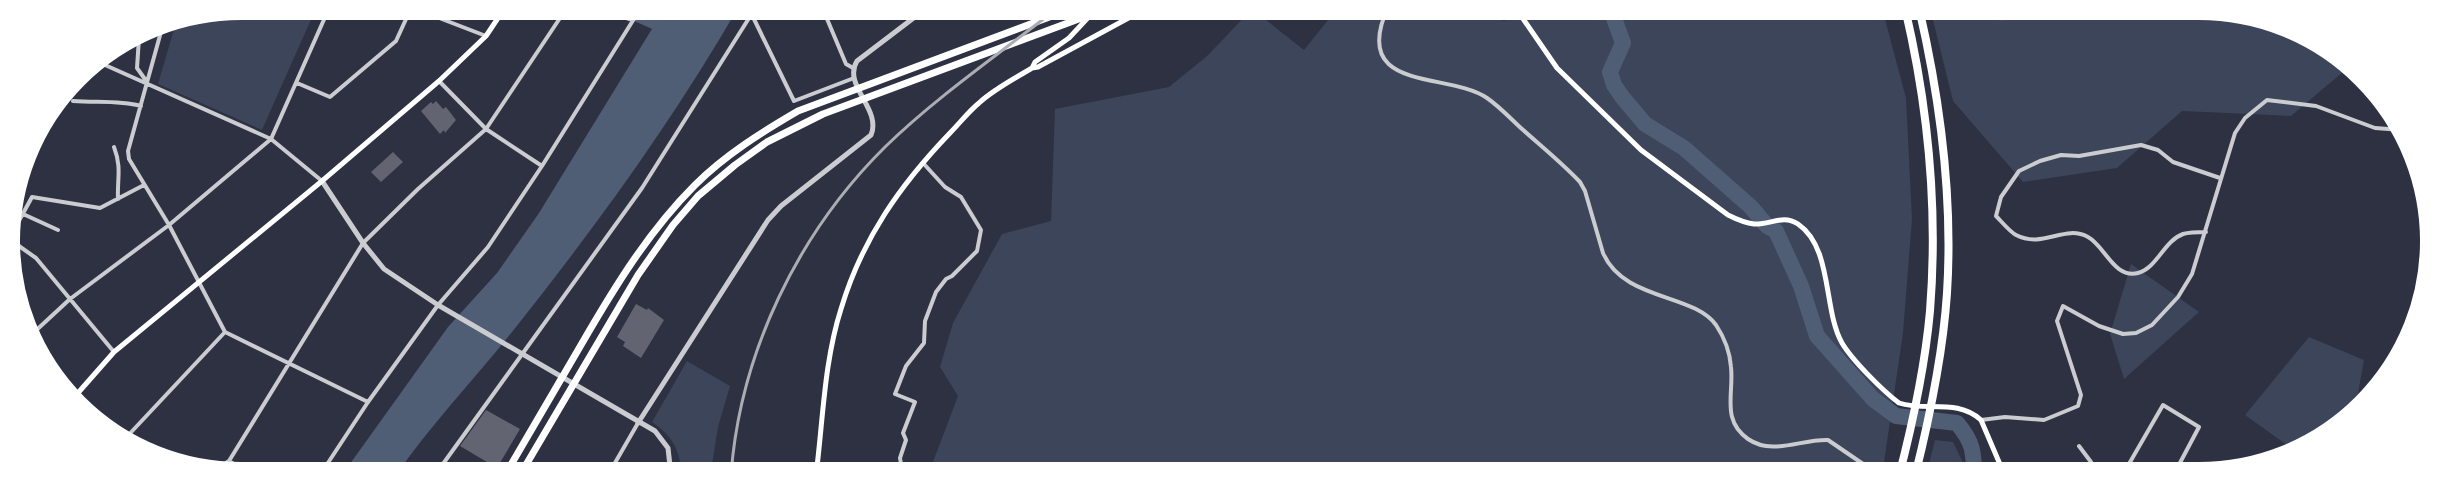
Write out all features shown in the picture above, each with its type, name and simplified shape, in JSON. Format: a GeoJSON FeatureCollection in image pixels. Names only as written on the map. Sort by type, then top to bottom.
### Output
{"type":"FeatureCollection","features":[{"type":"Feature","properties":{"kind":"highway"},"geometry":{"type":"LineString","coordinates":[[510,466],[627,269],[657,226],[696,184],[732,153],[798,111],[1052,16]]}},
{"type":"Feature","properties":{"kind":"highway"},"geometry":{"type":"LineString","coordinates":[[525,466],[638,275],[673,225],[698,196],[735,165],[767,142],[823,114],[881,90],[1086,16]]}},
{"type":"Feature","properties":{"kind":"highway"},"geometry":{"type":"LineString","coordinates":[[1901,466],[1923,362],[1930,310],[1932,241],[1931,185],[1919,79],[1907,16]]}},
{"type":"Feature","properties":{"kind":"highway"},"geometry":{"type":"LineString","coordinates":[[1917,466],[1940,364],[1948,270],[1944,164],[1937,97],[1921,16]]}},
{"type":"Feature","properties":{"kind":"main road"},"geometry":{"type":"LineString","coordinates":[[76,395],[114,352],[440,81],[486,36],[499,16]]}},
{"type":"Feature","properties":{"kind":"main road"},"geometry":{"type":"LineString","coordinates":[[1032,68],[1035,62],[1069,38],[1090,16]]}},
{"type":"Feature","properties":{"kind":"main road"},"geometry":{"type":"LineString","coordinates":[[817,466],[832,345],[841,309],[858,263],[878,222],[899,190],[922,162],[980,102],[1032,68],[1038,67],[1132,16]]}},
{"type":"Feature","properties":{"kind":"main road"},"geometry":{"type":"LineString","coordinates":[[1521,16],[1557,68],[1641,150],[1728,215],[1755,224],[1781,219],[1800,225],[1813,242],[1823,266],[1842,343],[1889,396],[1899,403],[1907,406],[1958,406],[1974,414],[1981,420],[2001,466]]}},
{"type":"Feature","properties":{"kind":"street"},"geometry":{"type":"LineString","coordinates":[[35,331],[70,299],[169,225],[271,139],[326,16]]}},
{"type":"Feature","properties":{"kind":"street"},"geometry":{"type":"LineString","coordinates":[[297,83],[330,97],[396,41],[406,16]]}},
{"type":"Feature","properties":{"kind":"street"},"geometry":{"type":"LineString","coordinates":[[434,16],[486,36]]}},
{"type":"Feature","properties":{"kind":"street"},"geometry":{"type":"LineString","coordinates":[[222,466],[229,461],[363,243],[418,189],[486,129],[561,16]]}},
{"type":"Feature","properties":{"kind":"street"},"geometry":{"type":"LineString","coordinates":[[619,16],[633,20]]}},
{"type":"Feature","properties":{"kind":"street"},"geometry":{"type":"LineString","coordinates":[[326,466],[368,402],[438,305],[488,247],[542,166],[636,16]]}},
{"type":"Feature","properties":{"kind":"street"},"geometry":{"type":"LineString","coordinates":[[441,466],[642,188],[751,16]]}},
{"type":"Feature","properties":{"kind":"street"},"geometry":{"type":"LineString","coordinates":[[752,16],[794,101],[854,78]]}},
{"type":"Feature","properties":{"kind":"street"},"geometry":{"type":"LineString","coordinates":[[826,16],[846,64],[853,68]]}},
{"type":"Feature","properties":{"kind":"street"},"geometry":{"type":"LineString","coordinates":[[613,466],[638,423],[768,220],[781,206],[871,135],[874,120],[854,78],[853,68],[857,61],[916,16]]}},
{"type":"Feature","properties":{"kind":"street"},"geometry":{"type":"LineString","coordinates":[[1385,16],[1380,30],[1379,45],[1389,64],[1407,74],[1489,99],[1580,182],[1585,191],[1606,261],[1616,271],[1652,294],[1694,309],[1715,323],[1727,348],[1731,368],[1728,403],[1731,417],[1735,426],[1747,438],[1774,447],[1828,440],[1866,466]]}},
{"type":"Feature","properties":{"kind":"street"},"geometry":{"type":"LineString","coordinates":[[161,31],[128,151],[129,159],[169,225],[225,332],[368,402]]}},
{"type":"Feature","properties":{"kind":"street"},"geometry":{"type":"LineString","coordinates":[[139,42],[137,68],[148,83]]}},
{"type":"Feature","properties":{"kind":"street"},"geometry":{"type":"LineString","coordinates":[[103,64],[271,139],[322,181],[363,243],[384,269],[444,309],[655,431],[668,448],[671,466]]}},
{"type":"Feature","properties":{"kind":"street"},"geometry":{"type":"LineString","coordinates":[[440,81],[486,129],[542,166]]}},
{"type":"Feature","properties":{"kind":"street"},"geometry":{"type":"LineString","coordinates":[[73,100],[90,103],[121,101],[141,106]]}},
{"type":"Feature","properties":{"kind":"street"},"geometry":{"type":"LineString","coordinates":[[1981,420],[2005,417],[2044,420],[2078,406],[2081,395],[2057,321],[2063,306],[2099,326],[2123,334],[2136,333],[2152,325],[2178,297],[2192,274],[2235,134],[2245,118],[2267,100],[2316,106],[2375,128],[2394,129]]}},
{"type":"Feature","properties":{"kind":"street"},"geometry":{"type":"LineString","coordinates":[[2206,232],[2182,235],[2165,248],[2143,271],[2129,273],[2117,268],[2099,244],[2090,238],[2071,232],[2048,239],[2034,240],[2015,234],[1996,216],[2001,197],[2019,171],[2040,161],[2061,155],[2079,156],[2141,145],[2158,150],[2173,162],[2220,178]]}},
{"type":"Feature","properties":{"kind":"street"},"geometry":{"type":"LineString","coordinates":[[114,147],[119,161],[118,199]]}},
{"type":"Feature","properties":{"kind":"street"},"geometry":{"type":"LineString","coordinates":[[900,466],[899,462],[906,440],[903,434],[915,402],[896,394],[906,366],[924,343],[925,321],[936,292],[946,279],[952,276],[977,250],[981,230],[961,197],[945,187],[922,162]]}},
{"type":"Feature","properties":{"kind":"street"},"geometry":{"type":"LineString","coordinates":[[17,224],[32,197],[100,208],[144,185]]}},
{"type":"Feature","properties":{"kind":"street"},"geometry":{"type":"LineString","coordinates":[[23,214],[58,230]]}},
{"type":"Feature","properties":{"kind":"street"},"geometry":{"type":"LineString","coordinates":[[16,243],[36,258],[114,352]]}},
{"type":"Feature","properties":{"kind":"street"},"geometry":{"type":"LineString","coordinates":[[128,435],[225,332]]}},
{"type":"Feature","properties":{"kind":"street"},"geometry":{"type":"LineString","coordinates":[[2128,466],[2163,405],[2199,427],[2178,466]]}},
{"type":"Feature","properties":{"kind":"street"},"geometry":{"type":"LineString","coordinates":[[141,443],[156,449]]}},
{"type":"Feature","properties":{"kind":"street"},"geometry":{"type":"LineString","coordinates":[[2079,446],[2091,462],[2090,466]]}},
{"type":"Feature","properties":{"kind":"street"},"geometry":{"type":"LineString","coordinates":[[229,461],[237,466]]}},
{"type":"Feature","properties":{"kind":"shaded area"},"geometry":{"type":"Polygon","coordinates":[[[313,16],[262,130],[158,84],[175,26],[212,18],[313,16]]]}},
{"type":"Feature","properties":{"kind":"shaded area"},"geometry":{"type":"Polygon","coordinates":[[[660,16],[733,16],[634,171],[576,250],[403,466],[348,466],[448,327],[497,273],[539,213],[660,16]]]}},
{"type":"Feature","properties":{"kind":"shaded area"},"geometry":{"type":"Polygon","coordinates":[[[1245,16],[1261,16],[1304,50],[1331,16],[1500,16],[1503,21],[1519,16],[1884,16],[1906,98],[1912,219],[1903,333],[1883,466],[931,466],[958,396],[940,367],[953,323],[1002,234],[1051,221],[1055,109],[1169,87],[1207,56],[1245,16]]]}},
{"type":"Feature","properties":{"kind":"shaded area"},"geometry":{"type":"Polygon","coordinates":[[[1932,16],[2200,16],[2229,18],[2258,24],[2286,34],[2325,54],[2345,70],[2291,116],[2182,111],[2117,168],[2023,182],[1953,101],[1932,16]]]}},
{"type":"Feature","properties":{"kind":"shaded area"},"geometry":{"type":"Polygon","coordinates":[[[1990,16],[2018,16],[2001,20],[1990,19],[1990,16]]]}},
{"type":"Feature","properties":{"kind":"shaded area"},"geometry":{"type":"Polygon","coordinates":[[[41,141],[40,151],[36,152],[41,141]]]}},
{"type":"Feature","properties":{"kind":"shaded area"},"geometry":{"type":"Polygon","coordinates":[[[2131,264],[2199,312],[2124,379],[2110,334],[2131,264]]]}},
{"type":"Feature","properties":{"kind":"shaded area"},"geometry":{"type":"Polygon","coordinates":[[[2309,337],[2364,360],[2356,404],[2325,429],[2299,443],[2290,447],[2245,415],[2309,337]]]}},
{"type":"Feature","properties":{"kind":"shaded area"},"geometry":{"type":"Polygon","coordinates":[[[687,361],[730,386],[718,427],[712,465],[681,466],[671,440],[652,422],[687,361]]]}},
{"type":"Feature","properties":{"kind":"shaded area"},"geometry":{"type":"Polygon","coordinates":[[[1935,440],[1953,442],[1965,466],[1928,466],[1935,440]]]}},
{"type":"Feature","properties":{"kind":"building"},"geometry":{"type":"Polygon","coordinates":[[[436,101],[443,109],[446,107],[456,120],[445,133],[444,130],[440,134],[421,111],[431,102],[433,104],[436,101]]]}},
{"type":"Feature","properties":{"kind":"building"},"geometry":{"type":"Polygon","coordinates":[[[393,152],[403,162],[381,182],[371,172],[393,152]]]}},
{"type":"Feature","properties":{"kind":"building"},"geometry":{"type":"Polygon","coordinates":[[[636,304],[647,310],[648,308],[664,320],[641,358],[623,346],[625,342],[617,337],[636,304]]]}},
{"type":"Feature","properties":{"kind":"building"},"geometry":{"type":"Polygon","coordinates":[[[486,410],[520,429],[498,466],[494,466],[460,446],[486,410]]]}},
{"type":"Feature","properties":{"kind":"waterway"},"geometry":{"type":"LineString","coordinates":[[642,16],[674,30]]}},
{"type":"Feature","properties":{"kind":"waterway"},"geometry":{"type":"LineString","coordinates":[[1613,16],[1623,43],[1610,72],[1614,85],[1623,98],[1645,124],[1684,148],[1751,207],[1767,226],[1776,231],[1801,286],[1817,336],[1873,399],[1896,416],[1957,423],[1972,448],[1974,466]]}},
{"type":"Feature","properties":{"kind":"railway"},"geometry":{"type":"LineString","coordinates":[[732,466],[737,429],[747,384],[761,340],[800,256],[825,217],[854,181],[905,128],[1047,16]]}}]}
